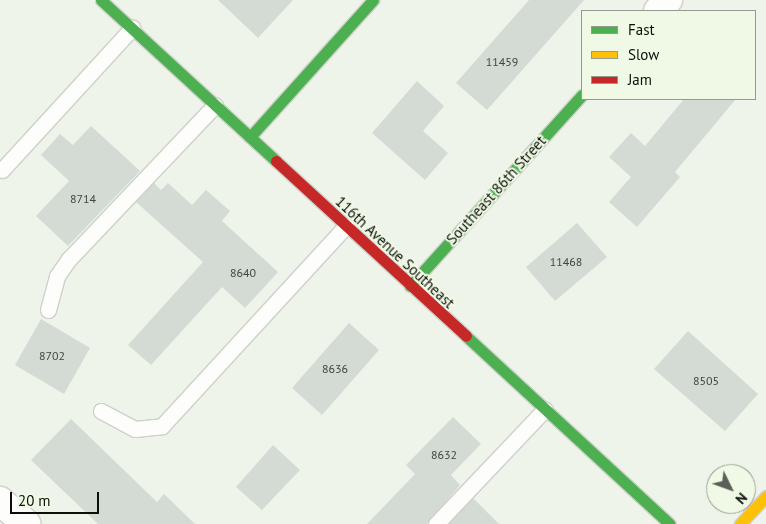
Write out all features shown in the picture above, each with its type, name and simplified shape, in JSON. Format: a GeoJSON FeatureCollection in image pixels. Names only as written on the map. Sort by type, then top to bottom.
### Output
{"type":"FeatureCollection","features":[{"type":"Feature","properties":{"kind":"street","name":"116th Avenue Southeast"},"geometry":{"type":"LineString","coordinates":[[101,0],[670,524]]}},
{"type":"Feature","properties":{"kind":"street"},"geometry":{"type":"LineString","coordinates":[[250,137],[373,0]]}},
{"type":"Feature","properties":{"kind":"street"},"geometry":{"type":"LineString","coordinates":[[659,10],[668,0]]}},
{"type":"Feature","properties":{"kind":"street","name":"Southeast 86th Street"},"geometry":{"type":"LineString","coordinates":[[410,286],[581,96]]}},
{"type":"Feature","properties":{"kind":"street"},"geometry":{"type":"LineString","coordinates":[[740,524],[766,496]]}},
{"type":"Feature","properties":{"kind":"street"},"geometry":{"type":"LineString","coordinates":[[0,501],[26,524]]}},
{"type":"Feature","properties":{"kind":"lane"},"geometry":{"type":"LineString","coordinates":[[2,170],[132,28]]}},
{"type":"Feature","properties":{"kind":"lane"},"geometry":{"type":"LineString","coordinates":[[48,310],[57,276],[69,258],[215,105]]}},
{"type":"Feature","properties":{"kind":"lane"},"geometry":{"type":"LineString","coordinates":[[101,412],[136,429],[162,426],[346,226]]}},
{"type":"Feature","properties":{"kind":"lane"},"geometry":{"type":"LineString","coordinates":[[436,524],[544,409]]}},
{"type":"Feature","properties":{"kind":"building"},"geometry":{"type":"Polygon","coordinates":[[[218,0],[293,0],[258,38],[218,0]]]}},
{"type":"Feature","properties":{"kind":"building"},"geometry":{"type":"Polygon","coordinates":[[[529,0],[584,0],[487,110],[456,83],[529,0]]]}},
{"type":"Feature","properties":{"kind":"building"},"geometry":{"type":"Polygon","coordinates":[[[417,81],[444,106],[423,131],[448,153],[425,180],[372,133],[417,81]]]}},
{"type":"Feature","properties":{"kind":"building"},"geometry":{"type":"Polygon","coordinates":[[[683,100],[735,100],[675,172],[680,177],[637,227],[609,202],[631,177],[609,157],[631,133],[645,146],[683,100]]]}},
{"type":"Feature","properties":{"kind":"building"},"geometry":{"type":"Polygon","coordinates":[[[91,126],[140,171],[68,246],[36,216],[69,181],[41,155],[60,134],[73,145],[91,126]]]}},
{"type":"Feature","properties":{"kind":"building"},"geometry":{"type":"Polygon","coordinates":[[[154,183],[161,190],[168,183],[192,205],[206,190],[230,211],[222,221],[278,272],[245,308],[222,287],[151,365],[128,345],[203,262],[136,202],[154,183]]]}},
{"type":"Feature","properties":{"kind":"building"},"geometry":{"type":"Polygon","coordinates":[[[577,223],[607,257],[555,301],[526,267],[577,223]]]}},
{"type":"Feature","properties":{"kind":"building"},"geometry":{"type":"Polygon","coordinates":[[[41,319],[90,348],[64,394],[15,365],[41,319]]]}},
{"type":"Feature","properties":{"kind":"building"},"geometry":{"type":"Polygon","coordinates":[[[349,323],[379,350],[322,415],[292,388],[349,323]]]}},
{"type":"Feature","properties":{"kind":"building"},"geometry":{"type":"Polygon","coordinates":[[[688,331],[758,394],[725,431],[654,369],[688,331]]]}},
{"type":"Feature","properties":{"kind":"building"},"geometry":{"type":"Polygon","coordinates":[[[453,417],[481,444],[451,475],[460,485],[427,524],[367,524],[415,474],[406,465],[453,417]]]}},
{"type":"Feature","properties":{"kind":"building"},"geometry":{"type":"Polygon","coordinates":[[[71,419],[157,502],[164,494],[195,524],[98,524],[31,460],[71,419]]]}},
{"type":"Feature","properties":{"kind":"building"},"geometry":{"type":"Polygon","coordinates":[[[273,445],[300,470],[262,510],[236,487],[273,445]]]}},
{"type":"Feature","properties":{"kind":"building"},"geometry":{"type":"Polygon","coordinates":[[[473,498],[499,524],[449,524],[473,498]]]}},
{"type":"Feature","properties":{"kind":"traffic: fast"},"geometry":{"type":"LineString","coordinates":[[101,0],[276,161]]}},
{"type":"Feature","properties":{"kind":"traffic: fast"},"geometry":{"type":"LineString","coordinates":[[250,137],[373,0]]}},
{"type":"Feature","properties":{"kind":"traffic: fast"},"geometry":{"type":"LineString","coordinates":[[410,286],[581,96]]}},
{"type":"Feature","properties":{"kind":"traffic: fast"},"geometry":{"type":"LineString","coordinates":[[466,336],[670,524]]}},
{"type":"Feature","properties":{"kind":"traffic: slow"},"geometry":{"type":"LineString","coordinates":[[740,524],[766,496]]}},
{"type":"Feature","properties":{"kind":"traffic: jam"},"geometry":{"type":"LineString","coordinates":[[276,161],[466,336]]}}]}
